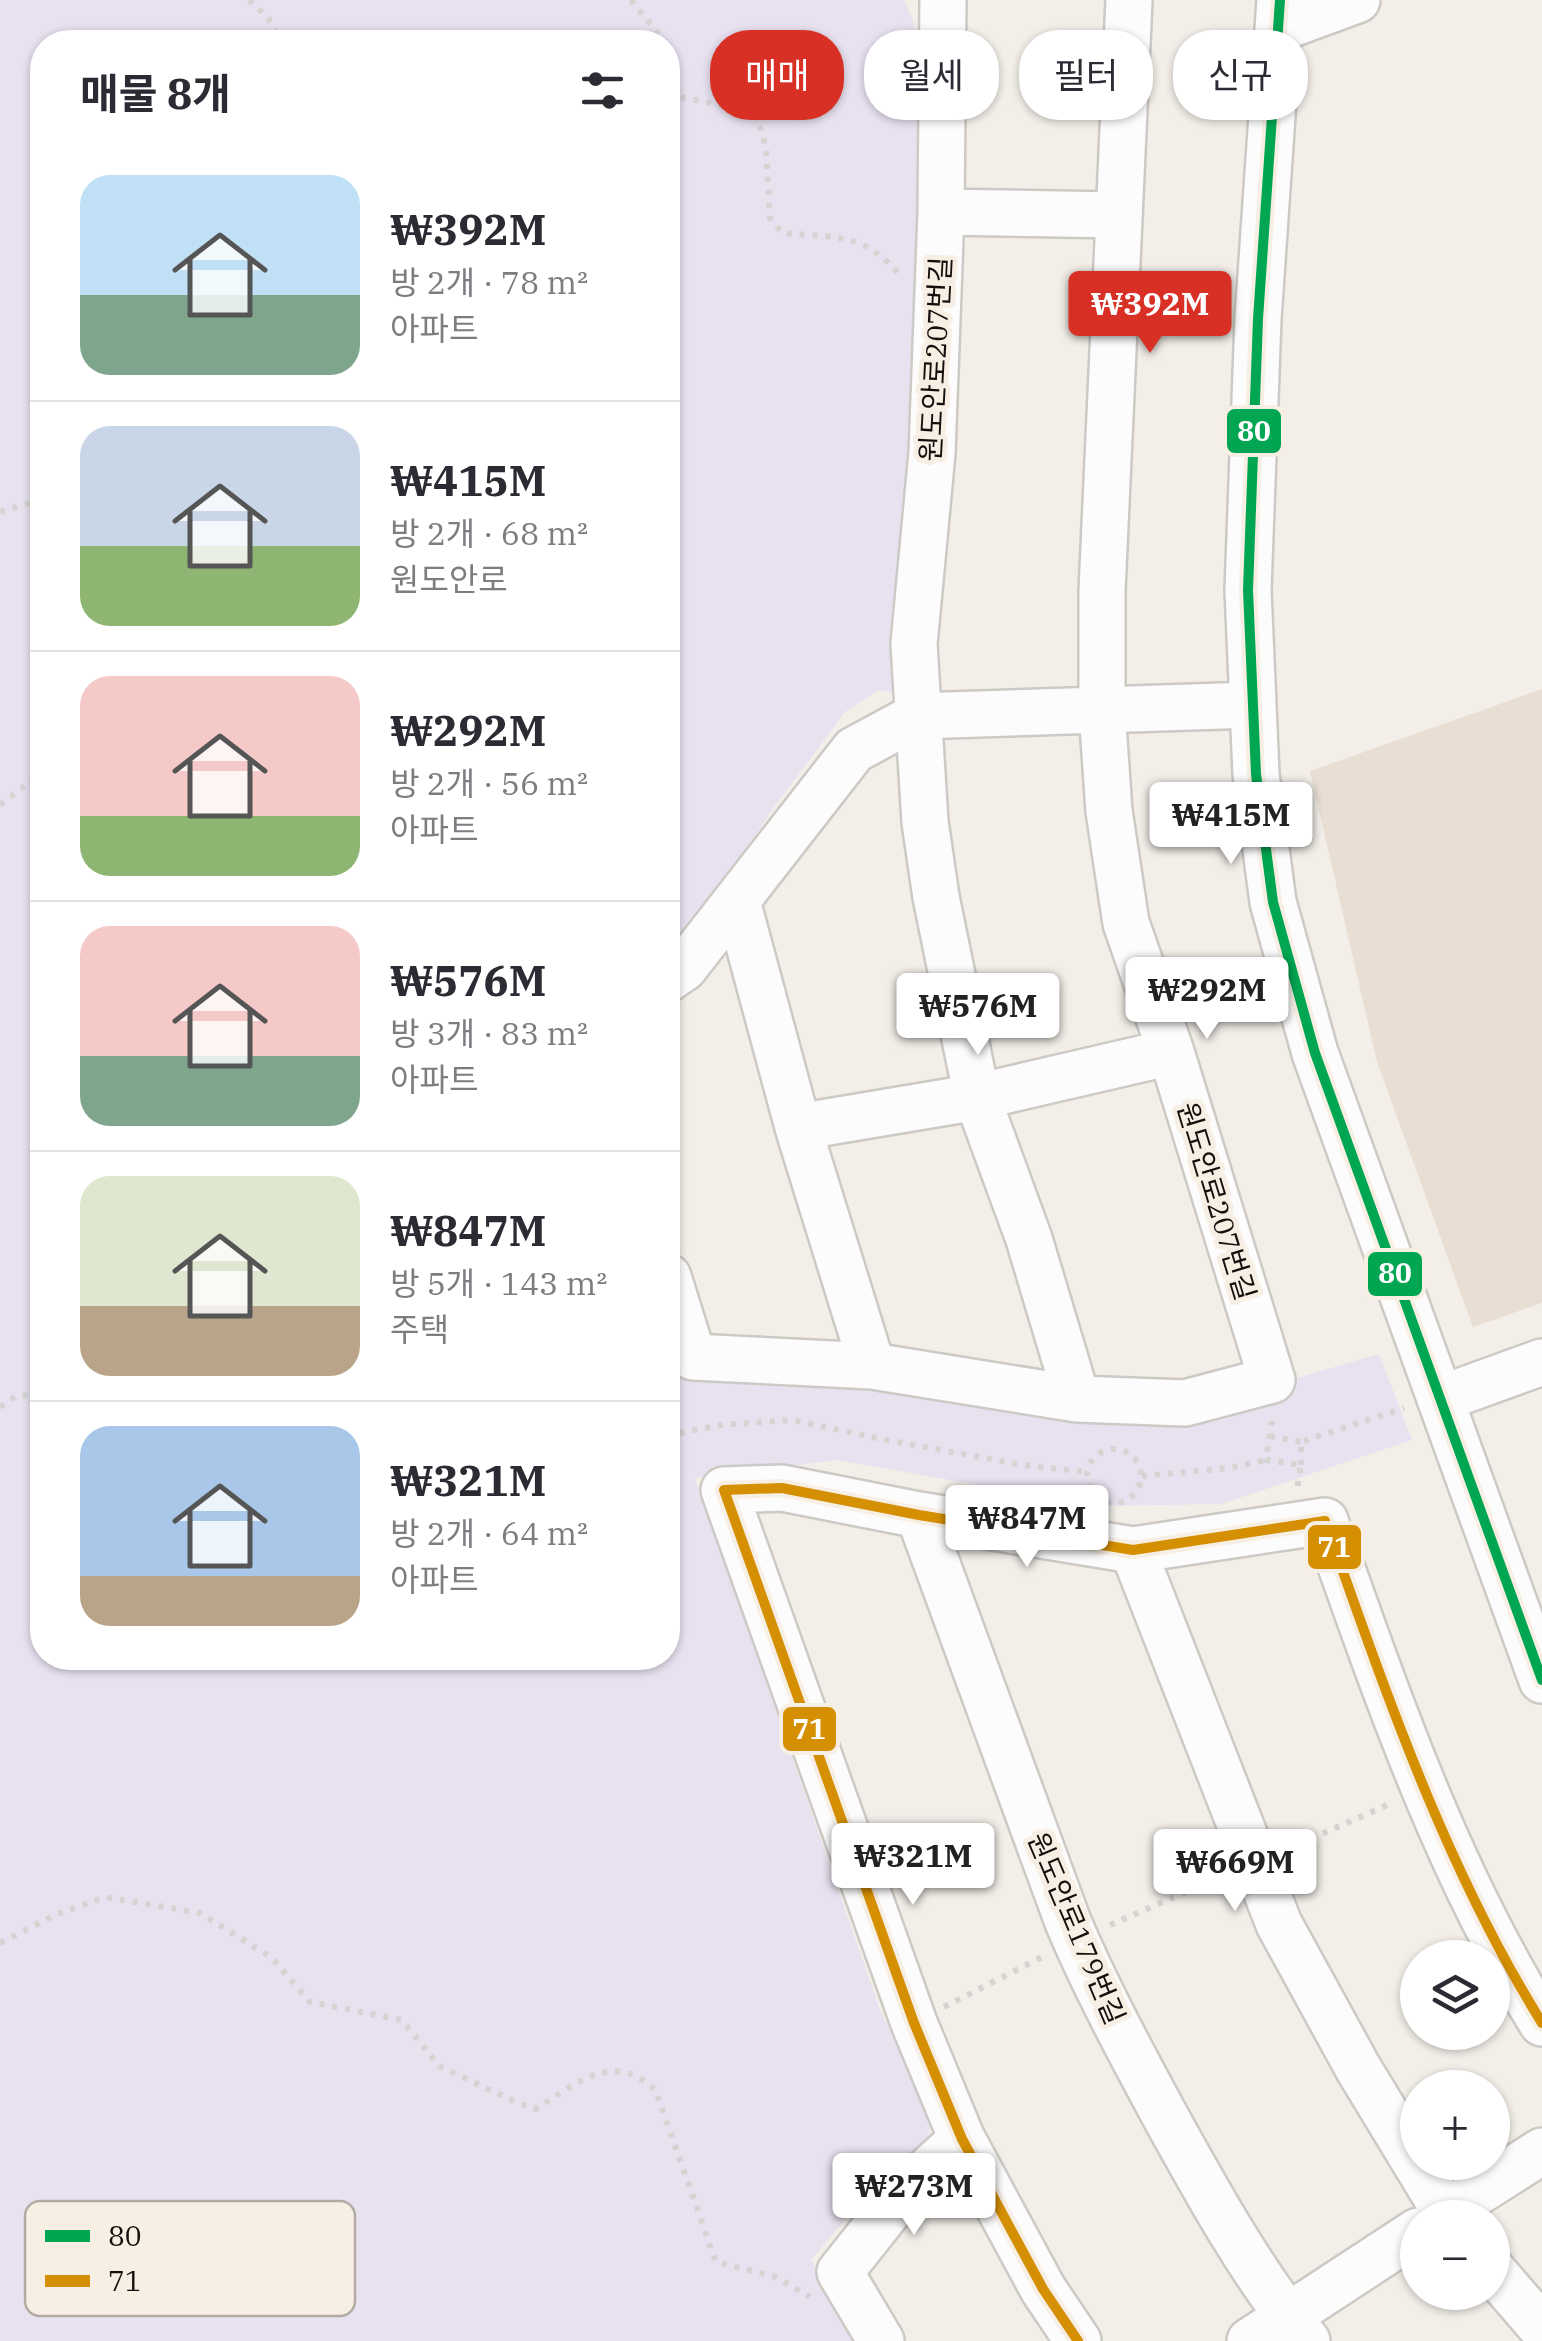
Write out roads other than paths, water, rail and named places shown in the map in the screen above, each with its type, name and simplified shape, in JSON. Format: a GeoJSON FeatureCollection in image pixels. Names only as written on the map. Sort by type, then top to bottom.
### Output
{"type":"FeatureCollection","features":[{"type":"Feature","properties":{"kind":"street","name":"원도안로207번길"},"geometry":{"type":"LineString","coordinates":[[943,0],[941,212],[932,452],[914,644],[925,822],[936,897],[978,1097],[1029,1239],[1078,1400]]}},
{"type":"Feature","properties":{"kind":"street","name":"원도안로207번길"},"geometry":{"type":"LineString","coordinates":[[680,1314],[694,1357],[872,1366],[1078,1400],[1185,1403],[1272,1380],[1126,923],[1109,812],[1102,710],[1102,591],[1129,0]]}},
{"type":"Feature","properties":{"kind":"street"},"geometry":{"type":"LineString","coordinates":[[1357,0],[1279,14],[1258,319],[1248,590],[1258,792],[1273,902],[1315,1053],[1423,1403],[1542,1680]]}},
{"type":"Feature","properties":{"kind":"street"},"geometry":{"type":"LineString","coordinates":[[941,212],[1118,215]]}},
{"type":"Feature","properties":{"kind":"street"},"geometry":{"type":"LineString","coordinates":[[680,971],[854,750],[917,716],[1252,705]]}},
{"type":"Feature","properties":{"kind":"street"},"geometry":{"type":"LineString","coordinates":[[737,902],[798,1127],[872,1366]]}},
{"type":"Feature","properties":{"kind":"street"},"geometry":{"type":"LineString","coordinates":[[798,1127],[978,1097],[1170,1052]]}},
{"type":"Feature","properties":{"kind":"street"},"geometry":{"type":"LineString","coordinates":[[1423,1403],[1542,1362]]}},
{"type":"Feature","properties":{"kind":"street"},"geometry":{"type":"LineString","coordinates":[[1078,2341],[1043,2289],[962,2139],[914,2022],[724,1490],[782,1488],[1134,1550],[1310,1507],[1455,1863],[1542,2023]]}},
{"type":"Feature","properties":{"kind":"street","name":"원도안로179번길"},"geometry":{"type":"LineString","coordinates":[[920,1515],[1086,1964],[1206,2192],[1297,2329]]}},
{"type":"Feature","properties":{"kind":"street"},"geometry":{"type":"LineString","coordinates":[[1134,1550],[1279,1924],[1427,2200]]}},
{"type":"Feature","properties":{"kind":"street"},"geometry":{"type":"LineString","coordinates":[[881,2341],[840,2272],[902,2194],[962,2139]]}},
{"type":"Feature","properties":{"kind":"street"},"geometry":{"type":"LineString","coordinates":[[1467,2200],[1542,2151]]}},
{"type":"Feature","properties":{"kind":"street"},"geometry":{"type":"LineString","coordinates":[[1250,2341],[1297,2329],[1400,2249]]}},
{"type":"Feature","properties":{"kind":"street"},"geometry":{"type":"LineString","coordinates":[[1510,2291],[1542,2328]]}}]}
